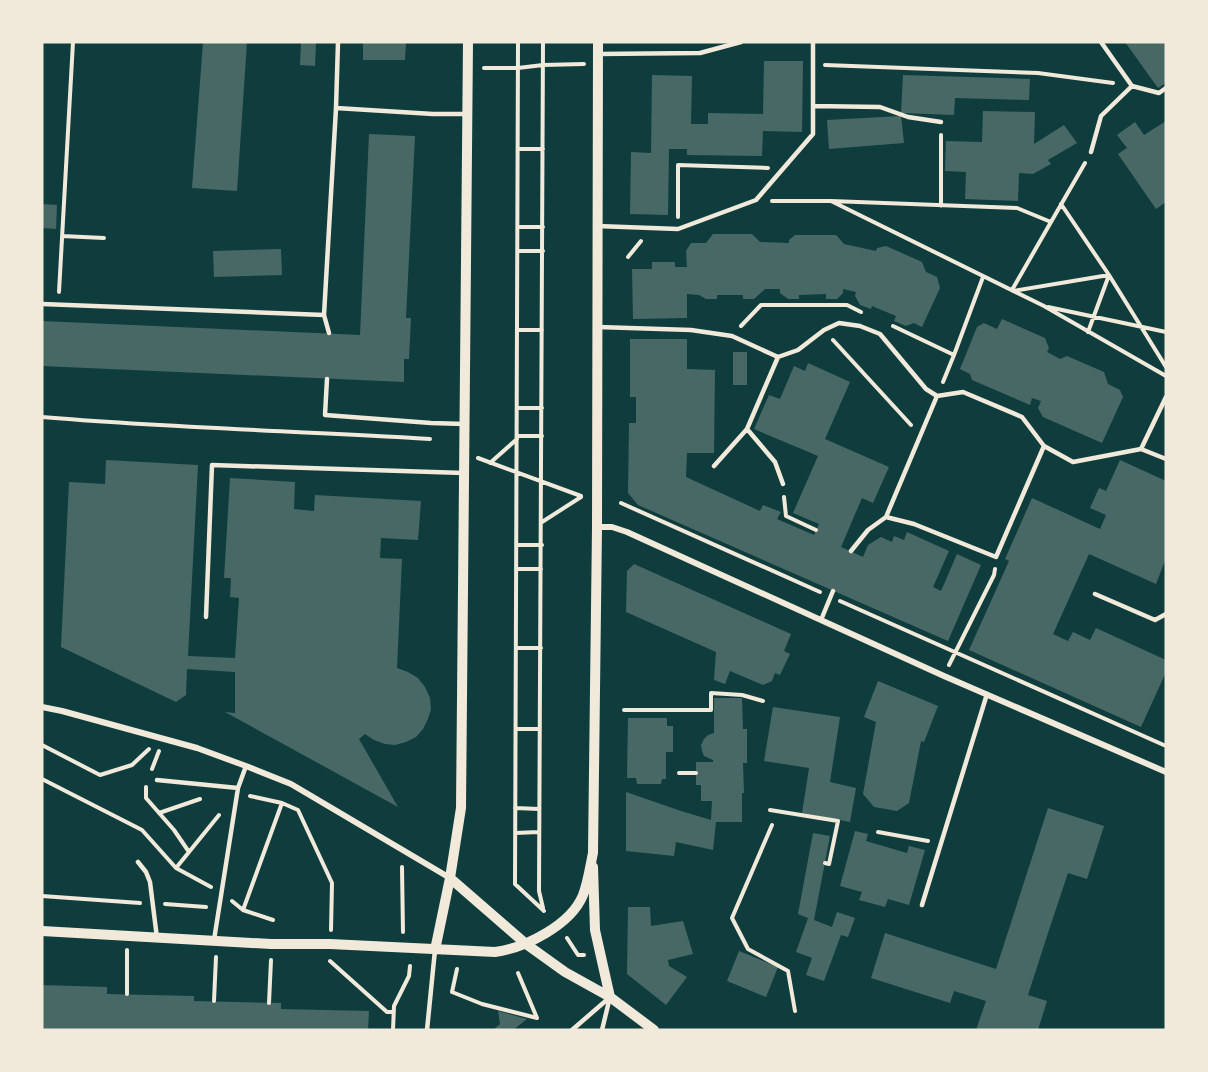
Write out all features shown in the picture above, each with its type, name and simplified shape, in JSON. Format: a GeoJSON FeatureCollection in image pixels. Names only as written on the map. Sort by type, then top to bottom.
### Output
{"type":"FeatureCollection","features":[{"type":"Feature","properties":{"kind":"street"},"geometry":{"type":"LineString","coordinates":[[435,950],[461,808],[468,42]]}},
{"type":"Feature","properties":{"kind":"street"},"geometry":{"type":"LineString","coordinates":[[598,42],[597,527],[593,853],[595,930],[610,997]]}},
{"type":"Feature","properties":{"kind":"street"},"geometry":{"type":"LineString","coordinates":[[597,527],[612,527],[627,532],[944,676],[1166,772]]}},
{"type":"Feature","properties":{"kind":"street"},"geometry":{"type":"LineString","coordinates":[[42,707],[197,748],[291,784],[450,878],[526,944],[565,972],[610,997],[654,1030]]}},
{"type":"Feature","properties":{"kind":"street"},"geometry":{"type":"LineString","coordinates":[[42,932],[157,938],[215,946],[330,944],[495,952],[511,950],[556,926],[572,912],[582,896],[593,853]]}},
{"type":"Feature","properties":{"kind":"lane"},"geometry":{"type":"LineString","coordinates":[[329,333],[324,315],[338,42]]}},
{"type":"Feature","properties":{"kind":"lane"},"geometry":{"type":"LineString","coordinates":[[598,54],[700,52],[741,42]]}},
{"type":"Feature","properties":{"kind":"lane"},"geometry":{"type":"LineString","coordinates":[[597,226],[678,228],[756,200],[813,134],[813,42]]}},
{"type":"Feature","properties":{"kind":"lane"},"geometry":{"type":"LineString","coordinates":[[1101,42],[1132,86],[1159,93],[1166,88]]}},
{"type":"Feature","properties":{"kind":"lane"},"geometry":{"type":"LineString","coordinates":[[1091,152],[1101,116],[1132,86]]}},
{"type":"Feature","properties":{"kind":"lane"},"geometry":{"type":"LineString","coordinates":[[813,106],[880,107],[908,117],[940,122]]}},
{"type":"Feature","properties":{"kind":"lane"},"geometry":{"type":"LineString","coordinates":[[336,108],[466,114]]}},
{"type":"Feature","properties":{"kind":"lane"},"geometry":{"type":"LineString","coordinates":[[42,304],[324,315]]}},
{"type":"Feature","properties":{"kind":"lane"},"geometry":{"type":"LineString","coordinates":[[598,327],[691,330],[732,336],[778,357],[798,350],[824,330],[839,323],[860,326],[880,334],[926,389],[936,396],[963,393],[1022,417],[1044,446],[1073,462],[1141,449],[1166,459]]}},
{"type":"Feature","properties":{"kind":"lane"},"geometry":{"type":"LineString","coordinates":[[714,466],[747,429],[778,357]]}},
{"type":"Feature","properties":{"kind":"lane"},"geometry":{"type":"LineString","coordinates":[[327,379],[325,415],[464,424]]}},
{"type":"Feature","properties":{"kind":"lane"},"geometry":{"type":"LineString","coordinates":[[851,551],[868,530],[886,517],[936,396]]}},
{"type":"Feature","properties":{"kind":"lane"},"geometry":{"type":"LineString","coordinates":[[1141,449],[1166,397]]}},
{"type":"Feature","properties":{"kind":"lane"},"geometry":{"type":"LineString","coordinates":[[747,429],[776,462],[783,484]]}},
{"type":"Feature","properties":{"kind":"lane"},"geometry":{"type":"LineString","coordinates":[[886,517],[914,524],[996,557],[1044,446]]}},
{"type":"Feature","properties":{"kind":"lane"},"geometry":{"type":"LineString","coordinates":[[206,617],[212,465],[464,473]]}},
{"type":"Feature","properties":{"kind":"lane"},"geometry":{"type":"LineString","coordinates":[[821,620],[833,591]]}},
{"type":"Feature","properties":{"kind":"lane"},"geometry":{"type":"LineString","coordinates":[[1095,594],[1155,620],[1166,614]]}},
{"type":"Feature","properties":{"kind":"lane"},"geometry":{"type":"LineString","coordinates":[[922,905],[987,694]]}},
{"type":"Feature","properties":{"kind":"lane"},"geometry":{"type":"LineString","coordinates":[[215,946],[238,791],[246,766]]}},
{"type":"Feature","properties":{"kind":"lane"},"geometry":{"type":"LineString","coordinates":[[157,780],[238,791]]}},
{"type":"Feature","properties":{"kind":"lane"},"geometry":{"type":"LineString","coordinates":[[138,862],[150,882],[157,938]]}},
{"type":"Feature","properties":{"kind":"lane"},"geometry":{"type":"LineString","coordinates":[[427,1030],[435,950]]}},
{"type":"Feature","properties":{"kind":"lane"},"geometry":{"type":"LineString","coordinates":[[573,1030],[610,997]]}},
{"type":"Feature","properties":{"kind":"lane"},"geometry":{"type":"LineString","coordinates":[[602,1030],[610,997]]}},
{"type":"Feature","properties":{"kind":"path"},"geometry":{"type":"LineString","coordinates":[[58,305],[73,42]]}},
{"type":"Feature","properties":{"kind":"path"},"geometry":{"type":"LineString","coordinates":[[518,42],[515,884],[544,911],[539,891],[543,42]]}},
{"type":"Feature","properties":{"kind":"path"},"geometry":{"type":"LineString","coordinates":[[480,68],[588,64]]}},
{"type":"Feature","properties":{"kind":"path"},"geometry":{"type":"LineString","coordinates":[[813,64],[1038,73],[1132,86]]}},
{"type":"Feature","properties":{"kind":"path"},"geometry":{"type":"LineString","coordinates":[[940,122],[941,206]]}},
{"type":"Feature","properties":{"kind":"path"},"geometry":{"type":"LineString","coordinates":[[518,149],[543,149]]}},
{"type":"Feature","properties":{"kind":"path"},"geometry":{"type":"LineString","coordinates":[[1012,291],[1091,152]]}},
{"type":"Feature","properties":{"kind":"path"},"geometry":{"type":"LineString","coordinates":[[678,228],[678,165],[784,168]]}},
{"type":"Feature","properties":{"kind":"path"},"geometry":{"type":"LineString","coordinates":[[756,200],[1017,208],[1051,222]]}},
{"type":"Feature","properties":{"kind":"path"},"geometry":{"type":"LineString","coordinates":[[831,201],[1044,306],[1166,376]]}},
{"type":"Feature","properties":{"kind":"path"},"geometry":{"type":"LineString","coordinates":[[1061,204],[1109,275],[1166,367]]}},
{"type":"Feature","properties":{"kind":"path"},"geometry":{"type":"LineString","coordinates":[[518,227],[543,226]]}},
{"type":"Feature","properties":{"kind":"path"},"geometry":{"type":"LineString","coordinates":[[62,236],[104,238]]}},
{"type":"Feature","properties":{"kind":"path"},"geometry":{"type":"LineString","coordinates":[[518,251],[543,251]]}},
{"type":"Feature","properties":{"kind":"path"},"geometry":{"type":"LineString","coordinates":[[1012,291],[1109,275]]}},
{"type":"Feature","properties":{"kind":"path"},"geometry":{"type":"LineString","coordinates":[[1088,332],[1109,275]]}},
{"type":"Feature","properties":{"kind":"path"},"geometry":{"type":"LineString","coordinates":[[936,396],[983,277]]}},
{"type":"Feature","properties":{"kind":"path"},"geometry":{"type":"LineString","coordinates":[[1044,306],[1166,332]]}},
{"type":"Feature","properties":{"kind":"path"},"geometry":{"type":"LineString","coordinates":[[517,330],[542,330]]}},
{"type":"Feature","properties":{"kind":"path"},"geometry":{"type":"LineString","coordinates":[[824,330],[920,435]]}},
{"type":"Feature","properties":{"kind":"path"},"geometry":{"type":"LineString","coordinates":[[517,408],[542,408]]}},
{"type":"Feature","properties":{"kind":"path"},"geometry":{"type":"LineString","coordinates":[[42,417],[430,439]]}},
{"type":"Feature","properties":{"kind":"path"},"geometry":{"type":"LineString","coordinates":[[490,463],[517,437],[542,436]]}},
{"type":"Feature","properties":{"kind":"path"},"geometry":{"type":"LineString","coordinates":[[477,458],[584,496],[542,522]]}},
{"type":"Feature","properties":{"kind":"path"},"geometry":{"type":"LineString","coordinates":[[783,484],[786,516],[816,530]]}},
{"type":"Feature","properties":{"kind":"path"},"geometry":{"type":"LineString","coordinates":[[621,503],[1166,746]]}},
{"type":"Feature","properties":{"kind":"path"},"geometry":{"type":"LineString","coordinates":[[516,545],[542,545]]}},
{"type":"Feature","properties":{"kind":"path"},"geometry":{"type":"LineString","coordinates":[[944,676],[994,575],[996,557]]}},
{"type":"Feature","properties":{"kind":"path"},"geometry":{"type":"LineString","coordinates":[[516,569],[541,569]]}},
{"type":"Feature","properties":{"kind":"path"},"geometry":{"type":"LineString","coordinates":[[516,648],[541,648]]}},
{"type":"Feature","properties":{"kind":"path"},"geometry":{"type":"LineString","coordinates":[[624,710],[711,710],[711,693],[742,694],[763,701]]}},
{"type":"Feature","properties":{"kind":"path"},"geometry":{"type":"LineString","coordinates":[[516,729],[540,729]]}},
{"type":"Feature","properties":{"kind":"path"},"geometry":{"type":"LineString","coordinates":[[42,745],[100,775],[132,765],[150,748]]}},
{"type":"Feature","properties":{"kind":"path"},"geometry":{"type":"LineString","coordinates":[[149,776],[159,751]]}},
{"type":"Feature","properties":{"kind":"path"},"geometry":{"type":"LineString","coordinates":[[679,773],[696,773]]}},
{"type":"Feature","properties":{"kind":"path"},"geometry":{"type":"LineString","coordinates":[[42,779],[142,830],[176,868],[222,893]]}},
{"type":"Feature","properties":{"kind":"path"},"geometry":{"type":"LineString","coordinates":[[146,785],[146,798],[174,830],[189,852]]}},
{"type":"Feature","properties":{"kind":"path"},"geometry":{"type":"LineString","coordinates":[[176,868],[238,791],[282,803],[298,810],[332,883],[331,931]]}},
{"type":"Feature","properties":{"kind":"path"},"geometry":{"type":"LineString","coordinates":[[159,813],[208,796]]}},
{"type":"Feature","properties":{"kind":"path"},"geometry":{"type":"LineString","coordinates":[[273,920],[243,910],[282,803]]}},
{"type":"Feature","properties":{"kind":"path"},"geometry":{"type":"LineString","coordinates":[[515,808],[539,809]]}},
{"type":"Feature","properties":{"kind":"path"},"geometry":{"type":"LineString","coordinates":[[770,810],[838,821],[828,864],[825,863]]}},
{"type":"Feature","properties":{"kind":"path"},"geometry":{"type":"LineString","coordinates":[[772,825],[732,918],[748,949],[788,971],[795,1011]]}},
{"type":"Feature","properties":{"kind":"path"},"geometry":{"type":"LineString","coordinates":[[516,833],[539,832]]}},
{"type":"Feature","properties":{"kind":"path"},"geometry":{"type":"LineString","coordinates":[[878,832],[941,843]]}},
{"type":"Feature","properties":{"kind":"path"},"geometry":{"type":"LineString","coordinates":[[402,867],[403,935]]}},
{"type":"Feature","properties":{"kind":"path"},"geometry":{"type":"LineString","coordinates":[[42,896],[210,907]]}},
{"type":"Feature","properties":{"kind":"path"},"geometry":{"type":"LineString","coordinates":[[567,938],[578,955],[587,955]]}},
{"type":"Feature","properties":{"kind":"path"},"geometry":{"type":"LineString","coordinates":[[127,946],[127,994]]}},
{"type":"Feature","properties":{"kind":"path"},"geometry":{"type":"LineString","coordinates":[[214,1001],[215,946]]}},
{"type":"Feature","properties":{"kind":"path"},"geometry":{"type":"LineString","coordinates":[[269,1003],[271,953]]}},
{"type":"Feature","properties":{"kind":"path"},"geometry":{"type":"LineString","coordinates":[[330,961],[387,1012],[393,1012]]}},
{"type":"Feature","properties":{"kind":"path"},"geometry":{"type":"LineString","coordinates":[[393,1030],[394,1006],[409,976],[410,966]]}},
{"type":"Feature","properties":{"kind":"path"},"geometry":{"type":"LineString","coordinates":[[457,969],[452,992],[482,1004],[537,1018],[518,973]]}},
{"type":"Feature","properties":{"kind":"building"},"geometry":{"type":"Polygon","coordinates":[[[203,42],[247,42],[237,191],[192,188],[203,42]]]}},
{"type":"Feature","properties":{"kind":"building"},"geometry":{"type":"Polygon","coordinates":[[[301,42],[316,42],[315,66],[300,65],[301,42]]]}},
{"type":"Feature","properties":{"kind":"building"},"geometry":{"type":"Polygon","coordinates":[[[363,42],[406,42],[405,60],[363,60],[363,42]]]}},
{"type":"Feature","properties":{"kind":"building"},"geometry":{"type":"Polygon","coordinates":[[[1125,42],[1166,42],[1166,83],[1158,88],[1125,42]]]}},
{"type":"Feature","properties":{"kind":"building"},"geometry":{"type":"Polygon","coordinates":[[[764,61],[803,61],[802,132],[763,131],[762,156],[687,155],[687,149],[669,149],[668,215],[630,214],[631,152],[651,153],[652,75],[692,76],[691,124],[708,124],[708,113],[763,114],[764,61]]]}},
{"type":"Feature","properties":{"kind":"building"},"geometry":{"type":"Polygon","coordinates":[[[903,75],[1030,79],[1029,100],[955,98],[954,115],[901,113],[903,75]]]}},
{"type":"Feature","properties":{"kind":"building"},"geometry":{"type":"Polygon","coordinates":[[[983,111],[1035,112],[1034,144],[1064,125],[1077,143],[1048,160],[1051,164],[1033,174],[1019,173],[1018,201],[965,199],[966,172],[945,171],[946,141],[982,142],[983,111]]]}},
{"type":"Feature","properties":{"kind":"building"},"geometry":{"type":"Polygon","coordinates":[[[901,116],[904,143],[829,149],[827,120],[901,116]]]}},
{"type":"Feature","properties":{"kind":"building"},"geometry":{"type":"Polygon","coordinates":[[[1166,121],[1166,202],[1156,209],[1118,154],[1127,148],[1117,135],[1135,122],[1144,135],[1166,121]]]}},
{"type":"Feature","properties":{"kind":"building"},"geometry":{"type":"Polygon","coordinates":[[[369,134],[415,136],[406,318],[411,318],[409,359],[404,359],[404,382],[42,366],[42,321],[360,335],[369,134]]]}},
{"type":"Feature","properties":{"kind":"building"},"geometry":{"type":"Polygon","coordinates":[[[42,204],[57,205],[56,229],[42,228],[42,204]]]}},
{"type":"Feature","properties":{"kind":"building"},"geometry":{"type":"Polygon","coordinates":[[[713,234],[752,234],[760,242],[789,243],[795,235],[836,235],[844,244],[876,251],[877,248],[886,246],[922,262],[926,272],[937,277],[940,288],[922,327],[914,323],[906,326],[894,321],[896,316],[872,306],[871,309],[860,305],[855,296],[856,292],[843,289],[843,293],[837,299],[826,299],[826,294],[799,295],[799,299],[788,299],[780,293],[780,289],[765,289],[754,299],[743,299],[743,295],[717,295],[717,299],[706,299],[699,295],[687,294],[687,318],[633,319],[632,269],[652,269],[652,262],[675,262],[675,267],[687,267],[686,251],[691,243],[706,243],[713,234]]]}},
{"type":"Feature","properties":{"kind":"building"},"geometry":{"type":"Polygon","coordinates":[[[281,249],[282,275],[214,277],[213,251],[281,249]]]}},
{"type":"Feature","properties":{"kind":"building"},"geometry":{"type":"Polygon","coordinates":[[[1002,319],[1045,338],[1049,348],[1047,352],[1060,359],[1067,356],[1104,372],[1108,384],[1120,390],[1123,397],[1102,443],[1043,417],[1038,408],[1041,401],[1032,398],[1030,405],[972,380],[970,374],[960,369],[977,327],[984,323],[997,329],[1002,319]]]}},
{"type":"Feature","properties":{"kind":"building"},"geometry":{"type":"Polygon","coordinates":[[[630,339],[687,339],[687,369],[715,370],[714,453],[687,453],[686,477],[760,511],[763,505],[781,512],[777,519],[814,535],[819,524],[793,513],[818,456],[754,429],[769,395],[780,399],[794,366],[805,371],[808,363],[850,382],[825,439],[889,467],[873,503],[862,498],[841,547],[863,557],[868,545],[881,537],[892,542],[894,536],[904,540],[907,532],[949,551],[933,587],[941,591],[957,554],[981,565],[948,641],[638,505],[628,493],[629,423],[636,423],[636,397],[630,397],[630,339]]]}},
{"type":"Feature","properties":{"kind":"building"},"geometry":{"type":"Polygon","coordinates":[[[733,352],[747,352],[747,385],[733,385],[733,352]]]}},
{"type":"Feature","properties":{"kind":"building"},"geometry":{"type":"Polygon","coordinates":[[[106,460],[198,465],[188,656],[235,658],[239,598],[230,597],[231,578],[224,578],[230,478],[295,482],[294,509],[314,511],[315,495],[421,501],[418,540],[381,538],[380,558],[402,559],[397,668],[418,678],[430,698],[431,709],[423,729],[416,737],[406,742],[395,745],[385,744],[365,734],[359,739],[398,807],[225,712],[235,713],[235,672],[187,669],[186,695],[176,702],[61,647],[69,482],[105,484],[106,460]]]}},
{"type":"Feature","properties":{"kind":"building"},"geometry":{"type":"Polygon","coordinates":[[[1120,460],[1166,481],[1166,558],[1156,584],[1089,554],[1053,634],[1068,641],[1073,632],[1090,640],[1096,628],[1166,660],[1166,672],[1141,727],[969,650],[1009,561],[1005,559],[1032,498],[1100,529],[1106,515],[1090,508],[1099,488],[1106,491],[1120,460]]]}},
{"type":"Feature","properties":{"kind":"building"},"geometry":{"type":"Polygon","coordinates":[[[634,564],[791,634],[784,651],[790,654],[780,675],[775,673],[772,681],[763,685],[730,671],[725,684],[714,680],[716,652],[626,612],[627,571],[634,564]]]}},
{"type":"Feature","properties":{"kind":"building"},"geometry":{"type":"Polygon","coordinates":[[[878,681],[938,706],[924,742],[921,741],[909,803],[897,811],[874,807],[863,794],[876,722],[864,717],[878,681]]]}},
{"type":"Feature","properties":{"kind":"building"},"geometry":{"type":"Polygon","coordinates":[[[714,698],[742,698],[743,729],[747,729],[747,763],[743,763],[742,822],[716,822],[713,850],[676,842],[674,856],[626,851],[626,792],[711,820],[712,801],[701,801],[701,785],[696,785],[696,762],[713,762],[704,756],[701,745],[708,735],[714,733],[714,698]]]}},
{"type":"Feature","properties":{"kind":"building"},"geometry":{"type":"Polygon","coordinates":[[[773,707],[840,717],[830,782],[856,788],[850,822],[802,813],[809,768],[764,761],[773,707]]]}},
{"type":"Feature","properties":{"kind":"building"},"geometry":{"type":"Polygon","coordinates":[[[628,718],[667,718],[667,726],[673,726],[673,752],[666,752],[666,779],[662,779],[661,784],[637,784],[636,778],[627,778],[628,718]]]}},
{"type":"Feature","properties":{"kind":"building"},"geometry":{"type":"Polygon","coordinates":[[[1048,808],[1104,826],[1087,879],[1068,873],[1048,933],[1028,995],[1047,1001],[1038,1030],[976,1030],[986,1001],[954,991],[950,1003],[871,978],[885,933],[996,969],[1048,808]]]}},
{"type":"Feature","properties":{"kind":"building"},"geometry":{"type":"Polygon","coordinates":[[[855,831],[868,834],[866,841],[907,853],[909,846],[925,850],[909,905],[888,899],[885,907],[859,900],[862,892],[840,886],[855,831]]]}},
{"type":"Feature","properties":{"kind":"building"},"geometry":{"type":"Polygon","coordinates":[[[813,833],[830,836],[814,920],[832,927],[837,912],[855,918],[848,937],[841,935],[824,981],[806,975],[812,958],[796,952],[808,918],[798,914],[813,833]]]}},
{"type":"Feature","properties":{"kind":"building"},"geometry":{"type":"Polygon","coordinates":[[[628,907],[650,907],[651,926],[683,921],[693,954],[668,960],[669,966],[687,977],[666,1005],[627,974],[628,907]]]}},
{"type":"Feature","properties":{"kind":"building"},"geometry":{"type":"Polygon","coordinates":[[[739,951],[778,967],[766,997],[727,981],[739,951]]]}},
{"type":"Feature","properties":{"kind":"building"},"geometry":{"type":"Polygon","coordinates":[[[42,985],[107,987],[107,994],[194,996],[194,1001],[281,1003],[281,1009],[369,1011],[368,1030],[42,1030],[42,985]]]}},
{"type":"Feature","properties":{"kind":"building"},"geometry":{"type":"Polygon","coordinates":[[[498,1011],[527,1019],[513,1030],[493,1030],[500,1024],[498,1011]]]}}]}
